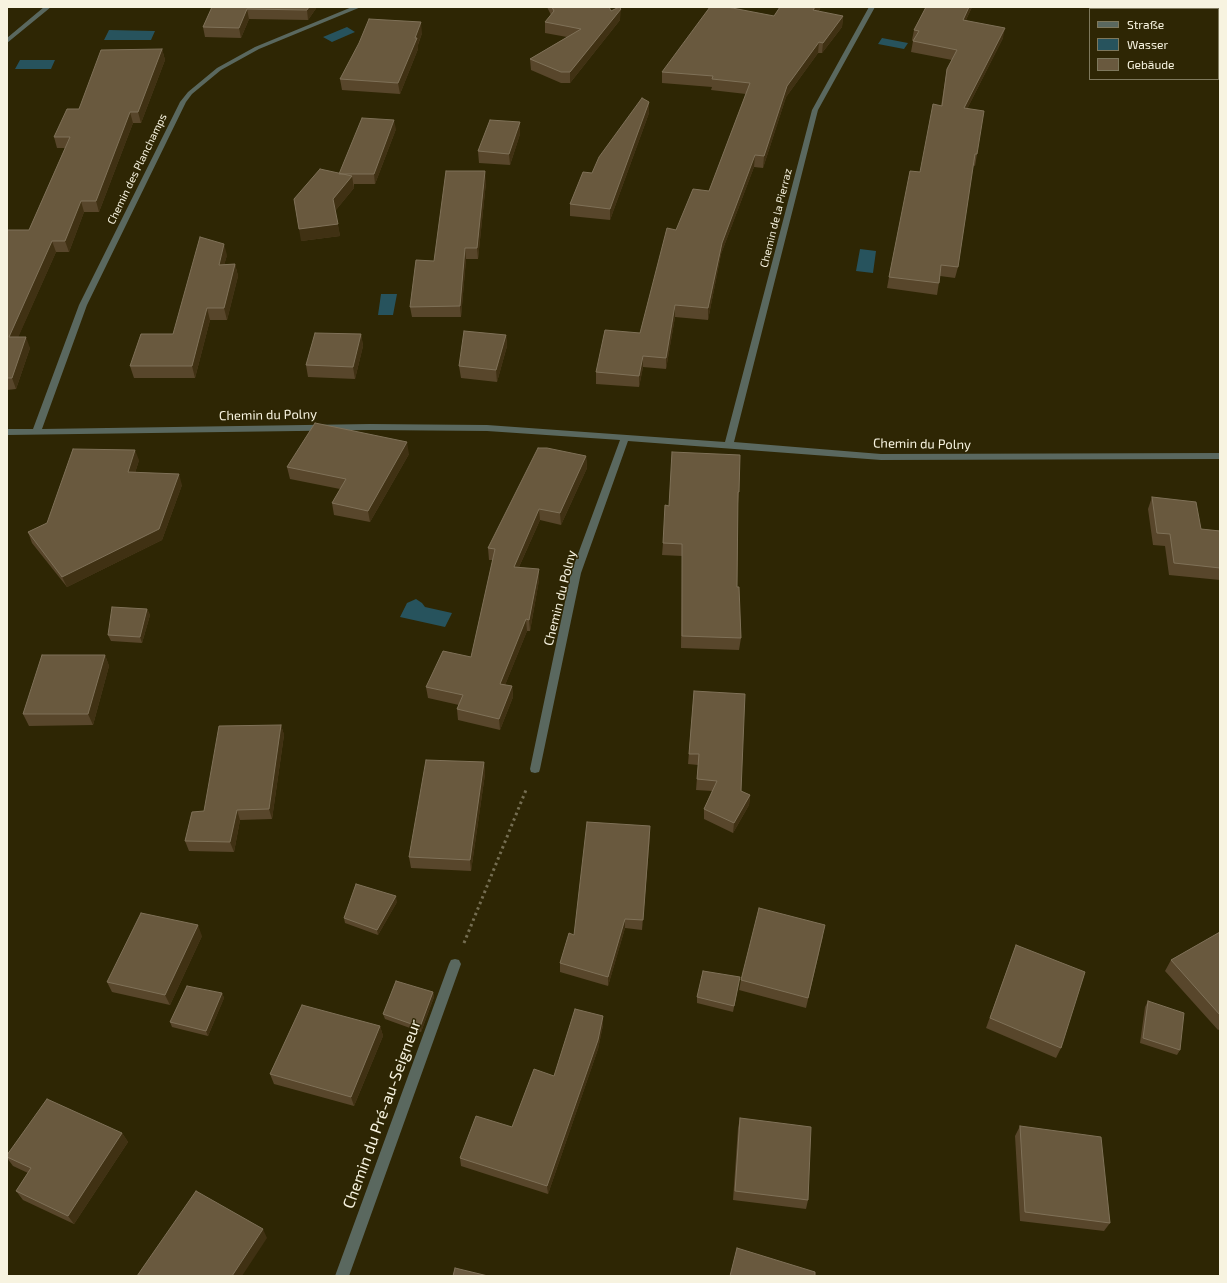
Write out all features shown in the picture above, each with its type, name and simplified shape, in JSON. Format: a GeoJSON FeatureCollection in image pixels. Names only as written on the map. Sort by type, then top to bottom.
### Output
{"type":"FeatureCollection","features":[{"type":"Feature","properties":{"kind":"street"},"geometry":{"type":"LineString","coordinates":[[7,41],[48,7]]}},
{"type":"Feature","properties":{"kind":"street","name":"Chemin des Planchamps"},"geometry":{"type":"LineString","coordinates":[[36,432],[83,305],[183,102],[190,93],[219,69],[258,48],[358,7]]}},
{"type":"Feature","properties":{"kind":"street","name":"Chemin de la Pierraz"},"geometry":{"type":"LineString","coordinates":[[729,445],[815,110],[872,7]]}},
{"type":"Feature","properties":{"kind":"street","name":"Chemin du Polny"},"geometry":{"type":"LineString","coordinates":[[7,432],[370,427],[487,428],[881,457],[1220,456]]}},
{"type":"Feature","properties":{"kind":"street","name":"Chemin du Polny"},"geometry":{"type":"LineString","coordinates":[[535,769],[576,573],[625,438]]}},
{"type":"Feature","properties":{"kind":"street","name":"Chemin du Pré-au-Seigneur"},"geometry":{"type":"LineString","coordinates":[[342,1276],[455,964]]}},
{"type":"Feature","properties":{"kind":"path"},"geometry":{"type":"LineString","coordinates":[[455,964],[535,769]]}},
{"type":"Feature","properties":{"kind":"water"},"geometry":{"type":"Polygon","coordinates":[[[347,27],[355,32],[332,42],[323,37],[347,27]]]}},
{"type":"Feature","properties":{"kind":"water"},"geometry":{"type":"Polygon","coordinates":[[[109,30],[155,31],[151,40],[104,40],[109,30]]]}},
{"type":"Feature","properties":{"kind":"water"},"geometry":{"type":"Polygon","coordinates":[[[882,38],[908,43],[904,49],[878,44],[882,38]]]}},
{"type":"Feature","properties":{"kind":"water"},"geometry":{"type":"Polygon","coordinates":[[[20,60],[55,60],[51,69],[15,69],[20,60]]]}},
{"type":"Feature","properties":{"kind":"water"},"geometry":{"type":"Polygon","coordinates":[[[860,249],[876,251],[873,273],[856,271],[860,249]]]}},
{"type":"Feature","properties":{"kind":"water"},"geometry":{"type":"Polygon","coordinates":[[[381,294],[397,294],[393,315],[378,315],[381,294]]]}},
{"type":"Feature","properties":{"kind":"water"},"geometry":{"type":"Polygon","coordinates":[[[416,599],[425,607],[452,613],[445,627],[400,617],[407,603],[416,599]]]}},
{"type":"Feature","properties":{"kind":"building"},"geometry":{"type":"Polygon","coordinates":[[[212,7],[309,7],[307,10],[247,9],[239,28],[203,27],[212,7]]]}},
{"type":"Feature","properties":{"kind":"building"},"geometry":{"type":"Polygon","coordinates":[[[552,7],[609,7],[611,11],[619,7],[621,9],[570,72],[561,72],[530,59],[581,29],[545,22],[554,11],[552,7]]]}},
{"type":"Feature","properties":{"kind":"building"},"geometry":{"type":"Polygon","coordinates":[[[710,7],[727,7],[774,16],[780,7],[815,7],[813,10],[843,16],[823,43],[819,42],[787,86],[764,156],[755,155],[722,243],[708,308],[675,305],[666,358],[643,356],[639,376],[596,372],[605,330],[640,333],[667,228],[676,230],[693,189],[709,191],[750,83],[712,79],[713,76],[662,72],[710,7]]]}},
{"type":"Feature","properties":{"kind":"building"},"geometry":{"type":"Polygon","coordinates":[[[926,7],[969,7],[963,20],[1005,28],[964,108],[984,111],[977,154],[975,154],[958,267],[941,265],[939,283],[889,277],[910,171],[920,172],[933,104],[942,106],[947,69],[957,50],[913,41],[919,31],[914,30],[926,7]]]}},
{"type":"Feature","properties":{"kind":"building"},"geometry":{"type":"Polygon","coordinates":[[[369,19],[421,22],[415,38],[417,38],[398,83],[340,79],[359,43],[369,19]]]}},
{"type":"Feature","properties":{"kind":"building"},"geometry":{"type":"Polygon","coordinates":[[[162,49],[138,112],[130,112],[96,201],[81,201],[65,241],[52,241],[9,337],[26,337],[12,378],[7,378],[7,230],[29,230],[70,137],[54,137],[67,109],[79,109],[101,50],[162,49]]]}},
{"type":"Feature","properties":{"kind":"building"},"geometry":{"type":"Polygon","coordinates":[[[642,98],[649,102],[610,209],[570,204],[583,172],[592,173],[599,157],[642,98]]]}},
{"type":"Feature","properties":{"kind":"building"},"geometry":{"type":"Polygon","coordinates":[[[362,118],[394,120],[374,174],[339,174],[362,118]]]}},
{"type":"Feature","properties":{"kind":"building"},"geometry":{"type":"Polygon","coordinates":[[[490,120],[520,122],[509,154],[478,151],[490,120]]]}},
{"type":"Feature","properties":{"kind":"building"},"geometry":{"type":"Polygon","coordinates":[[[320,169],[352,176],[333,199],[338,224],[299,229],[294,199],[320,169]]]}},
{"type":"Feature","properties":{"kind":"building"},"geometry":{"type":"Polygon","coordinates":[[[446,171],[485,171],[477,248],[465,248],[460,306],[410,307],[416,260],[434,261],[446,171]]]}},
{"type":"Feature","properties":{"kind":"building"},"geometry":{"type":"Polygon","coordinates":[[[200,237],[224,244],[219,265],[235,264],[224,308],[207,308],[192,366],[130,366],[141,334],[173,334],[200,237]]]}},
{"type":"Feature","properties":{"kind":"building"},"geometry":{"type":"Polygon","coordinates":[[[464,331],[506,335],[496,370],[459,366],[464,331]]]}},
{"type":"Feature","properties":{"kind":"building"},"geometry":{"type":"Polygon","coordinates":[[[315,333],[361,334],[353,367],[306,365],[315,333]]]}},
{"type":"Feature","properties":{"kind":"building"},"geometry":{"type":"Polygon","coordinates":[[[315,423],[407,442],[368,511],[332,503],[346,479],[287,467],[315,423]]]}},
{"type":"Feature","properties":{"kind":"building"},"geometry":{"type":"Polygon","coordinates":[[[538,448],[547,448],[586,456],[560,513],[539,509],[514,567],[539,569],[529,620],[526,619],[500,684],[512,686],[499,719],[457,709],[463,695],[426,687],[443,651],[471,657],[495,549],[488,548],[538,448]]]}},
{"type":"Feature","properties":{"kind":"building"},"geometry":{"type":"Polygon","coordinates":[[[73,449],[135,450],[128,472],[179,474],[159,529],[62,577],[28,532],[47,523],[73,449]]]}},
{"type":"Feature","properties":{"kind":"building"},"geometry":{"type":"Polygon","coordinates":[[[672,452],[740,455],[737,587],[739,587],[741,638],[682,636],[682,544],[663,543],[665,505],[669,506],[672,452]]]}},
{"type":"Feature","properties":{"kind":"building"},"geometry":{"type":"Polygon","coordinates":[[[1152,497],[1196,502],[1201,529],[1220,531],[1220,568],[1174,563],[1170,534],[1157,533],[1152,497]]]}},
{"type":"Feature","properties":{"kind":"building"},"geometry":{"type":"Polygon","coordinates":[[[112,607],[147,609],[140,637],[108,635],[112,607]]]}},
{"type":"Feature","properties":{"kind":"building"},"geometry":{"type":"Polygon","coordinates":[[[42,655],[105,655],[88,714],[23,714],[42,655]]]}},
{"type":"Feature","properties":{"kind":"building"},"geometry":{"type":"Polygon","coordinates":[[[694,691],[745,694],[741,791],[750,795],[734,823],[704,809],[717,781],[697,779],[699,754],[689,754],[694,691]]]}},
{"type":"Feature","properties":{"kind":"building"},"geometry":{"type":"Polygon","coordinates":[[[281,725],[269,809],[237,810],[230,842],[185,841],[192,812],[204,811],[219,726],[281,725]]]}},
{"type":"Feature","properties":{"kind":"building"},"geometry":{"type":"Polygon","coordinates":[[[426,760],[484,762],[470,860],[409,857],[426,760]]]}},
{"type":"Feature","properties":{"kind":"building"},"geometry":{"type":"Polygon","coordinates":[[[587,822],[650,826],[643,920],[625,919],[608,977],[560,963],[569,933],[574,935],[587,822]]]}},
{"type":"Feature","properties":{"kind":"building"},"geometry":{"type":"Polygon","coordinates":[[[356,884],[396,896],[377,930],[344,918],[356,884]]]}},
{"type":"Feature","properties":{"kind":"building"},"geometry":{"type":"Polygon","coordinates":[[[759,908],[825,925],[808,998],[741,980],[759,908]]]}},
{"type":"Feature","properties":{"kind":"building"},"geometry":{"type":"Polygon","coordinates":[[[141,913],[198,925],[165,995],[107,982],[141,913]]]}},
{"type":"Feature","properties":{"kind":"building"},"geometry":{"type":"Polygon","coordinates":[[[1220,932],[1220,1015],[1171,960],[1220,932]]]}},
{"type":"Feature","properties":{"kind":"building"},"geometry":{"type":"Polygon","coordinates":[[[1016,945],[1085,972],[1061,1048],[990,1018],[1016,945]]]}},
{"type":"Feature","properties":{"kind":"building"},"geometry":{"type":"Polygon","coordinates":[[[703,971],[740,977],[734,1006],[697,997],[703,971]]]}},
{"type":"Feature","properties":{"kind":"building"},"geometry":{"type":"Polygon","coordinates":[[[396,981],[433,992],[420,1027],[383,1014],[396,981]]]}},
{"type":"Feature","properties":{"kind":"building"},"geometry":{"type":"Polygon","coordinates":[[[187,986],[222,993],[206,1031],[170,1022],[187,986]]]}},
{"type":"Feature","properties":{"kind":"building"},"geometry":{"type":"Polygon","coordinates":[[[1148,1001],[1184,1013],[1180,1050],[1143,1038],[1148,1001]]]}},
{"type":"Feature","properties":{"kind":"building"},"geometry":{"type":"Polygon","coordinates":[[[302,1005],[380,1026],[351,1097],[270,1074],[302,1005]]]}},
{"type":"Feature","properties":{"kind":"building"},"geometry":{"type":"Polygon","coordinates":[[[575,1009],[603,1016],[598,1040],[547,1186],[460,1158],[476,1116],[512,1127],[534,1069],[554,1076],[575,1009]]]}},
{"type":"Feature","properties":{"kind":"building"},"geometry":{"type":"Polygon","coordinates":[[[47,1099],[122,1133],[68,1216],[16,1191],[31,1168],[7,1157],[47,1099]]]}},
{"type":"Feature","properties":{"kind":"building"},"geometry":{"type":"Polygon","coordinates":[[[740,1118],[811,1127],[808,1200],[735,1191],[740,1118]]]}},
{"type":"Feature","properties":{"kind":"building"},"geometry":{"type":"Polygon","coordinates":[[[1020,1126],[1101,1137],[1110,1223],[1025,1212],[1020,1126]]]}},
{"type":"Feature","properties":{"kind":"building"},"geometry":{"type":"Polygon","coordinates":[[[196,1191],[263,1229],[232,1276],[137,1276],[196,1191]]]}},
{"type":"Feature","properties":{"kind":"building"},"geometry":{"type":"Polygon","coordinates":[[[737,1248],[815,1272],[815,1276],[730,1276],[737,1248]]]}},
{"type":"Feature","properties":{"kind":"building"},"geometry":{"type":"Polygon","coordinates":[[[455,1268],[488,1276],[453,1276],[455,1268]]]}}]}
